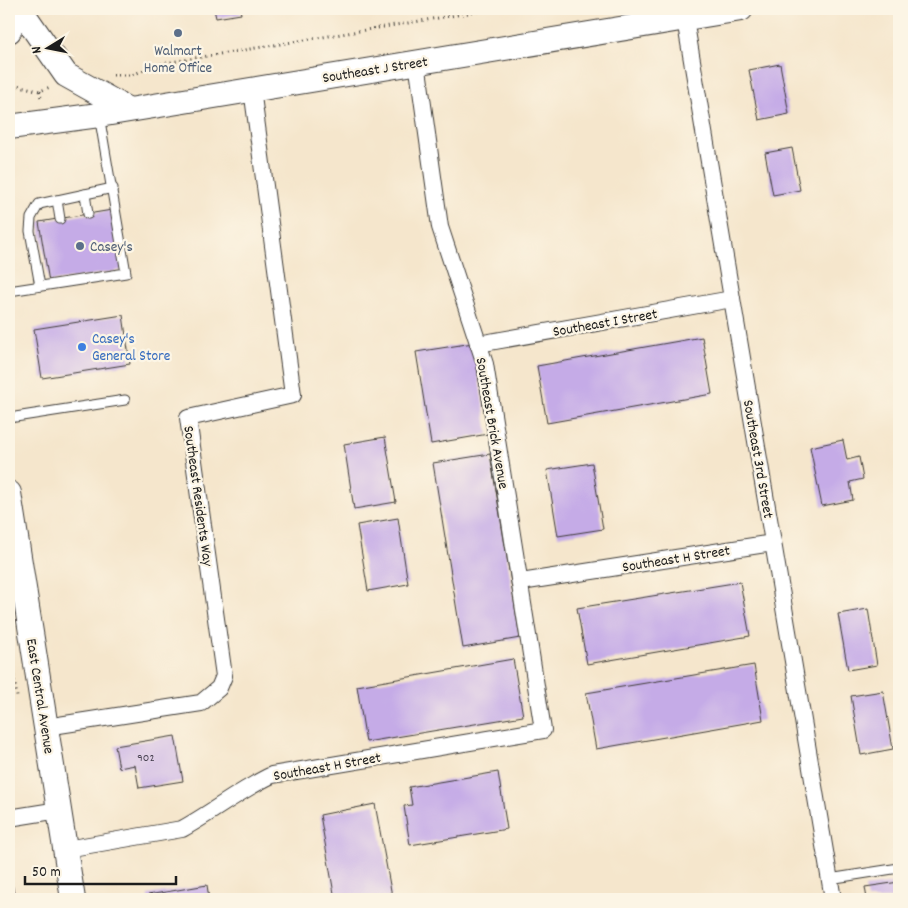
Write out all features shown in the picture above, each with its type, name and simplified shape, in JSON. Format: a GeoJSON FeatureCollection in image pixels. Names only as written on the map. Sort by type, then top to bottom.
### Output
{"type":"FeatureCollection","features":[{"type":"Feature","properties":{"kind":"main road"},"geometry":{"type":"LineString","coordinates":[[9,31],[18,9]]}},
{"type":"Feature","properties":{"kind":"main road"},"geometry":{"type":"LineString","coordinates":[[18,9],[66,76],[90,86],[128,109]]}},
{"type":"Feature","properties":{"kind":"main road","name":"Southeast J Street"},"geometry":{"type":"LineString","coordinates":[[9,127],[99,115],[742,9]]}},
{"type":"Feature","properties":{"kind":"main road","name":"East Central Avenue"},"geometry":{"type":"LineString","coordinates":[[9,493],[73,899]]}},
{"type":"Feature","properties":{"kind":"street","name":"Southeast 3rd Street"},"geometry":{"type":"LineString","coordinates":[[685,19],[833,899]]}},
{"type":"Feature","properties":{"kind":"street","name":"Southeast Brick Avenue"},"geometry":{"type":"LineString","coordinates":[[417,62],[440,228],[484,364],[521,582],[543,730]]}},
{"type":"Feature","properties":{"kind":"street","name":"Southeast Residents Way"},"geometry":{"type":"LineString","coordinates":[[46,727],[201,703],[219,688],[224,676],[188,418],[293,396],[252,89]]}},
{"type":"Feature","properties":{"kind":"street","name":"Southeast I Street"},"geometry":{"type":"LineString","coordinates":[[478,344],[732,299]]}},
{"type":"Feature","properties":{"kind":"street","name":"Southeast H Street"},"geometry":{"type":"LineString","coordinates":[[521,582],[773,543]]}},
{"type":"Feature","properties":{"kind":"street","name":"Southeast H Street"},"geometry":{"type":"LineString","coordinates":[[66,850],[182,829],[199,820],[248,786],[272,775],[543,730]]}},
{"type":"Feature","properties":{"kind":"street"},"geometry":{"type":"LineString","coordinates":[[9,818],[60,810]]}},
{"type":"Feature","properties":{"kind":"lane"},"geometry":{"type":"LineString","coordinates":[[9,291],[70,280],[126,273],[113,188],[99,115]]}},
{"type":"Feature","properties":{"kind":"lane"},"geometry":{"type":"LineString","coordinates":[[40,286],[30,231],[31,218],[39,204],[113,188]]}},
{"type":"Feature","properties":{"kind":"lane"},"geometry":{"type":"LineString","coordinates":[[85,194],[88,214]]}},
{"type":"Feature","properties":{"kind":"lane"},"geometry":{"type":"LineString","coordinates":[[57,200],[60,219]]}},
{"type":"Feature","properties":{"kind":"lane"},"geometry":{"type":"LineString","coordinates":[[9,418],[125,400]]}},
{"type":"Feature","properties":{"kind":"lane"},"geometry":{"type":"LineString","coordinates":[[830,879],[899,868]]}},
{"type":"Feature","properties":{"kind":"path"},"geometry":{"type":"LineString","coordinates":[[109,76],[132,75],[159,64],[493,9]]}},
{"type":"Feature","properties":{"kind":"path"},"geometry":{"type":"LineString","coordinates":[[9,83],[40,91],[41,98]]}},
{"type":"Feature","properties":{"kind":"building"},"geometry":{"type":"Polygon","coordinates":[[[214,9],[240,9],[241,14],[216,18],[214,9]]]}},
{"type":"Feature","properties":{"kind":"building"},"geometry":{"type":"Polygon","coordinates":[[[780,64],[789,114],[759,120],[749,70],[780,64]]]}},
{"type":"Feature","properties":{"kind":"building"},"geometry":{"type":"Polygon","coordinates":[[[792,148],[800,190],[773,195],[765,153],[792,148]]]}},
{"type":"Feature","properties":{"kind":"building","name":"Casey's"},"geometry":{"type":"Polygon","coordinates":[[[112,210],[122,270],[49,282],[39,222],[112,210]]]}},
{"type":"Feature","properties":{"kind":"building","name":"Casey's General Store"},"geometry":{"type":"Polygon","coordinates":[[[123,315],[130,364],[42,378],[34,329],[123,315]]]}},
{"type":"Feature","properties":{"kind":"building"},"geometry":{"type":"Polygon","coordinates":[[[702,337],[712,394],[547,423],[537,366],[702,337]]]}},
{"type":"Feature","properties":{"kind":"building"},"geometry":{"type":"Polygon","coordinates":[[[473,343],[488,434],[431,444],[416,352],[473,343]]]}},
{"type":"Feature","properties":{"kind":"building"},"geometry":{"type":"Polygon","coordinates":[[[385,437],[396,502],[354,509],[344,444],[385,437]]]}},
{"type":"Feature","properties":{"kind":"building"},"geometry":{"type":"Polygon","coordinates":[[[843,440],[847,460],[859,457],[863,479],[850,482],[853,500],[822,506],[810,447],[843,440]]]}},
{"type":"Feature","properties":{"kind":"building"},"geometry":{"type":"Polygon","coordinates":[[[490,454],[520,638],[463,648],[433,463],[490,454]]]}},
{"type":"Feature","properties":{"kind":"building"},"geometry":{"type":"Polygon","coordinates":[[[592,463],[603,529],[558,536],[547,470],[592,463]]]}},
{"type":"Feature","properties":{"kind":"building"},"geometry":{"type":"Polygon","coordinates":[[[398,518],[408,584],[368,591],[357,525],[398,518]]]}},
{"type":"Feature","properties":{"kind":"building"},"geometry":{"type":"Polygon","coordinates":[[[740,582],[750,636],[587,664],[577,608],[740,582]]]}},
{"type":"Feature","properties":{"kind":"building"},"geometry":{"type":"Polygon","coordinates":[[[868,609],[877,665],[848,670],[838,614],[868,609]]]}},
{"type":"Feature","properties":{"kind":"building"},"geometry":{"type":"Polygon","coordinates":[[[513,659],[523,716],[366,742],[357,686],[513,659]]]}},
{"type":"Feature","properties":{"kind":"building"},"geometry":{"type":"Polygon","coordinates":[[[754,665],[763,720],[596,749],[586,693],[754,665]]]}},
{"type":"Feature","properties":{"kind":"building"},"geometry":{"type":"Polygon","coordinates":[[[883,691],[893,749],[861,755],[851,696],[883,691]]]}},
{"type":"Feature","properties":{"kind":"building"},"geometry":{"type":"Polygon","coordinates":[[[175,736],[183,781],[139,788],[135,765],[119,768],[115,746],[175,736]]]}},
{"type":"Feature","properties":{"kind":"building"},"geometry":{"type":"Polygon","coordinates":[[[498,772],[507,829],[410,845],[404,806],[412,805],[409,787],[498,772]]]}},
{"type":"Feature","properties":{"kind":"building"},"geometry":{"type":"Polygon","coordinates":[[[375,804],[392,896],[376,899],[335,899],[320,815],[375,804]]]}},
{"type":"Feature","properties":{"kind":"building"},"geometry":{"type":"Polygon","coordinates":[[[10,872],[15,899],[10,899],[10,872]]]}},
{"type":"Feature","properties":{"kind":"building"},"geometry":{"type":"Polygon","coordinates":[[[899,882],[899,899],[867,899],[865,887],[899,882]]]}},
{"type":"Feature","properties":{"kind":"building"},"geometry":{"type":"Polygon","coordinates":[[[207,885],[209,899],[148,899],[148,895],[207,885]]]}},
{"type":"Feature","properties":{"kind":"place","name":"Walmart Home Office"},"geometry":{"type":"Point","coordinates":[178,33]}},
{"type":"Feature","properties":{"kind":"place","name":"Casey's"},"geometry":{"type":"Point","coordinates":[80,246]}},
{"type":"Feature","properties":{"kind":"place","name":"Casey's General Store"},"geometry":{"type":"Point","coordinates":[82,347]}}]}
